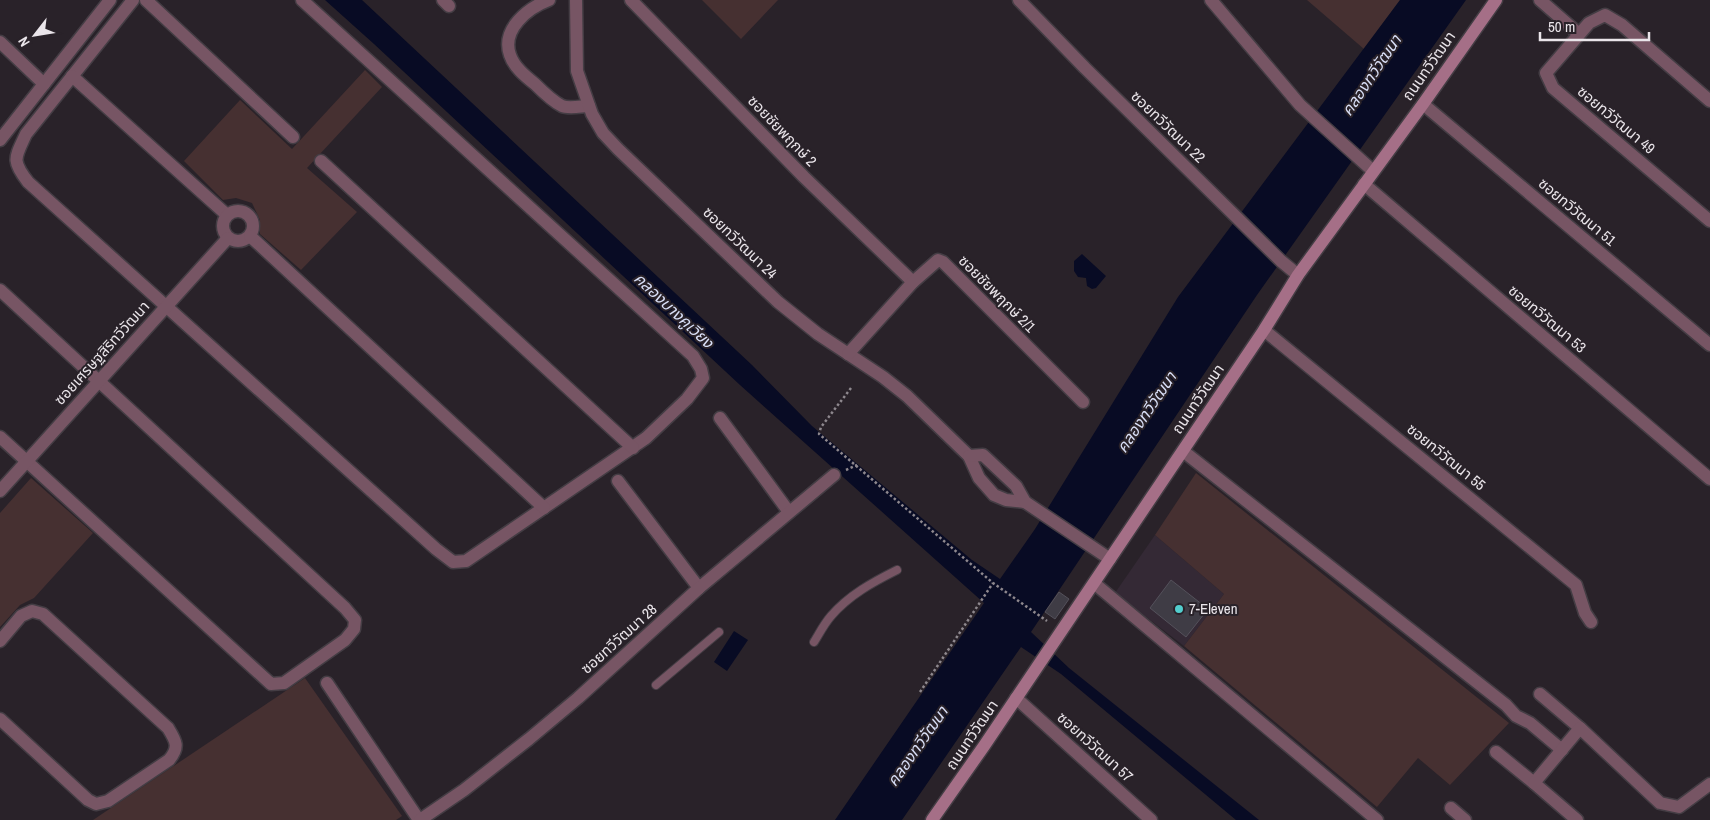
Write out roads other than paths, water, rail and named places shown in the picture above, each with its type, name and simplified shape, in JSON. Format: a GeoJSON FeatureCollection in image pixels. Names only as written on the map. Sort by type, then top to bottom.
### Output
{"type":"FeatureCollection","features":[{"type":"Feature","properties":{"kind":"main road","name":"ถนนทวีวัฒนา"},"geometry":{"type":"LineString","coordinates":[[932,820],[1183,451],[1264,330],[1298,275],[1423,104],[1496,0]]}},
{"type":"Feature","properties":{"kind":"street"},"geometry":{"type":"LineString","coordinates":[[133,0],[26,134],[16,156],[18,168],[28,182],[436,550],[453,562],[466,562],[646,438],[687,399],[702,378],[701,369],[693,356],[302,0]]}},
{"type":"Feature","properties":{"kind":"street"},"geometry":{"type":"LineString","coordinates":[[146,0],[293,137]]}},
{"type":"Feature","properties":{"kind":"street"},"geometry":{"type":"LineString","coordinates":[[549,0],[529,11],[514,24],[509,39],[510,54],[519,70],[550,98],[564,107],[589,106]]}},
{"type":"Feature","properties":{"kind":"street","name":"ซอยทวีวัฒนา 24"},"geometry":{"type":"LineString","coordinates":[[576,0],[576,71],[589,106],[603,133],[624,156],[778,302],[818,334],[907,396],[969,456],[979,478],[994,494],[1006,500],[1025,502]]}},
{"type":"Feature","properties":{"kind":"street","name":"ซอยชัยพฤกษ์ 2"},"geometry":{"type":"LineString","coordinates":[[631,0],[804,177],[913,282]]}},
{"type":"Feature","properties":{"kind":"street","name":"ซอยทวีวัฒนา 22"},"geometry":{"type":"LineString","coordinates":[[1018,0],[1281,261],[1298,275]]}},
{"type":"Feature","properties":{"kind":"street"},"geometry":{"type":"LineString","coordinates":[[1211,0],[1300,105],[1373,171]]}},
{"type":"Feature","properties":{"kind":"street"},"geometry":{"type":"LineString","coordinates":[[1540,0],[1579,34]]}},
{"type":"Feature","properties":{"kind":"street"},"geometry":{"type":"LineString","coordinates":[[0,140],[107,1]]}},
{"type":"Feature","properties":{"kind":"street","name":"ซอยทวีวัฒนา 49"},"geometry":{"type":"LineString","coordinates":[[1710,101],[1622,25],[1605,15],[1589,23],[1546,73],[1553,88],[1710,221]]}},
{"type":"Feature","properties":{"kind":"street"},"geometry":{"type":"LineString","coordinates":[[0,42],[44,84]]}},
{"type":"Feature","properties":{"kind":"street"},"geometry":{"type":"LineString","coordinates":[[72,76],[227,215]]}},
{"type":"Feature","properties":{"kind":"street","name":"ซอยทวีวัฒนา 51"},"geometry":{"type":"LineString","coordinates":[[1423,104],[1710,346]]}},
{"type":"Feature","properties":{"kind":"street"},"geometry":{"type":"LineString","coordinates":[[321,161],[633,448]]}},
{"type":"Feature","properties":{"kind":"street","name":"ซอยทวีวัฒนา 53"},"geometry":{"type":"LineString","coordinates":[[1364,184],[1710,479]]}},
{"type":"Feature","properties":{"kind":"street"},"geometry":{"type":"LineString","coordinates":[[236,211],[250,217],[253,226],[250,236],[236,242],[228,238],[224,234],[223,224],[227,215],[236,211]]}},
{"type":"Feature","properties":{"kind":"street"},"geometry":{"type":"LineString","coordinates":[[250,236],[544,508]]}},
{"type":"Feature","properties":{"kind":"street","name":"ซอยเศรษฐสิริทวีวัฒนา"},"geometry":{"type":"LineString","coordinates":[[0,491],[228,238]]}},
{"type":"Feature","properties":{"kind":"street","name":"ซอยชัยพฤกษ์ 2/1"},"geometry":{"type":"LineString","coordinates":[[848,354],[913,282],[938,260],[943,262],[1083,402]]}},
{"type":"Feature","properties":{"kind":"street"},"geometry":{"type":"LineString","coordinates":[[0,290],[345,608],[355,620],[354,629],[345,640],[284,683],[271,684],[0,437]]}},
{"type":"Feature","properties":{"kind":"street","name":"ซอยทวีวัฒนา 55"},"geometry":{"type":"LineString","coordinates":[[1264,330],[1576,585],[1585,612],[1591,622]]}},
{"type":"Feature","properties":{"kind":"street"},"geometry":{"type":"LineString","coordinates":[[720,418],[789,512]]}},
{"type":"Feature","properties":{"kind":"street"},"geometry":{"type":"LineString","coordinates":[[1183,451],[1506,705],[1522,710],[1530,723],[1562,750]]}},
{"type":"Feature","properties":{"kind":"street","name":"ซอยทวีวัฒนา 24"},"geometry":{"type":"LineString","coordinates":[[969,456],[983,455],[1016,486],[1025,502],[1110,559]]}},
{"type":"Feature","properties":{"kind":"street","name":"ซอยทวีวัฒนา 28"},"geometry":{"type":"LineString","coordinates":[[420,820],[464,790],[536,733],[585,692],[699,588],[834,475]]}},
{"type":"Feature","properties":{"kind":"street"},"geometry":{"type":"LineString","coordinates":[[618,481],[699,588]]}},
{"type":"Feature","properties":{"kind":"street"},"geometry":{"type":"LineString","coordinates":[[1094,583],[1377,820]]}},
{"type":"Feature","properties":{"kind":"street"},"geometry":{"type":"LineString","coordinates":[[0,640],[21,616],[32,611],[43,614],[168,728],[176,742],[176,753],[169,760],[108,801],[96,804],[88,800],[0,719]]}},
{"type":"Feature","properties":{"kind":"street"},"geometry":{"type":"LineString","coordinates":[[327,683],[420,820]]}},
{"type":"Feature","properties":{"kind":"street"},"geometry":{"type":"LineString","coordinates":[[1540,694],[1580,728],[1660,803],[1679,807],[1710,784]]}},
{"type":"Feature","properties":{"kind":"street","name":"ซอยทวีวัฒนา 57"},"geometry":{"type":"LineString","coordinates":[[1016,698],[1151,820]]}},
{"type":"Feature","properties":{"kind":"street"},"geometry":{"type":"LineString","coordinates":[[1534,782],[1580,728]]}},
{"type":"Feature","properties":{"kind":"street"},"geometry":{"type":"LineString","coordinates":[[1496,752],[1534,782],[1576,820]]}},
{"type":"Feature","properties":{"kind":"street"},"geometry":{"type":"LineString","coordinates":[[1451,808],[1465,820]]}},
{"type":"Feature","properties":{"kind":"lane"},"geometry":{"type":"LineString","coordinates":[[814,642],[830,617],[849,599],[866,586],[898,570]]}},
{"type":"Feature","properties":{"kind":"lane"},"geometry":{"type":"LineString","coordinates":[[656,685],[719,632]]}},
{"type":"Feature","properties":{"kind":"water"},"geometry":{"type":"Polygon","coordinates":[[[325,0],[362,0],[752,365],[812,426],[972,560],[1000,579],[1035,529],[1178,297],[1400,0],[1466,0],[1257,295],[1031,632],[1069,668],[1259,820],[1236,820],[1061,674],[1021,647],[902,820],[835,820],[984,603],[740,385],[325,0]]]}},
{"type":"Feature","properties":{"kind":"water"},"geometry":{"type":"Polygon","coordinates":[[[1082,254],[1106,276],[1096,288],[1092,289],[1087,286],[1086,278],[1078,277],[1074,271],[1074,261],[1082,254]]]}},
{"type":"Feature","properties":{"kind":"water"},"geometry":{"type":"Polygon","coordinates":[[[734,631],[748,640],[727,671],[714,662],[734,631]]]}},
{"type":"Feature","properties":{"kind":"place","name":"7-Eleven"},"geometry":{"type":"Point","coordinates":[1179,609]}},
{"type":"Feature","properties":{"kind":"water label","name":"คลองทวีวัฒนา"},"geometry":{"type":"Point","coordinates":[1371,75]}},
{"type":"Feature","properties":{"kind":"water label","name":"คลองบางคูเวียง"},"geometry":{"type":"Point","coordinates":[674,310]}},
{"type":"Feature","properties":{"kind":"water label","name":"คลองทวีวัฒนา"},"geometry":{"type":"Point","coordinates":[1146,412]}},
{"type":"Feature","properties":{"kind":"water label","name":"คลองทวีวัฒนา"},"geometry":{"type":"Point","coordinates":[917,746]}}]}
